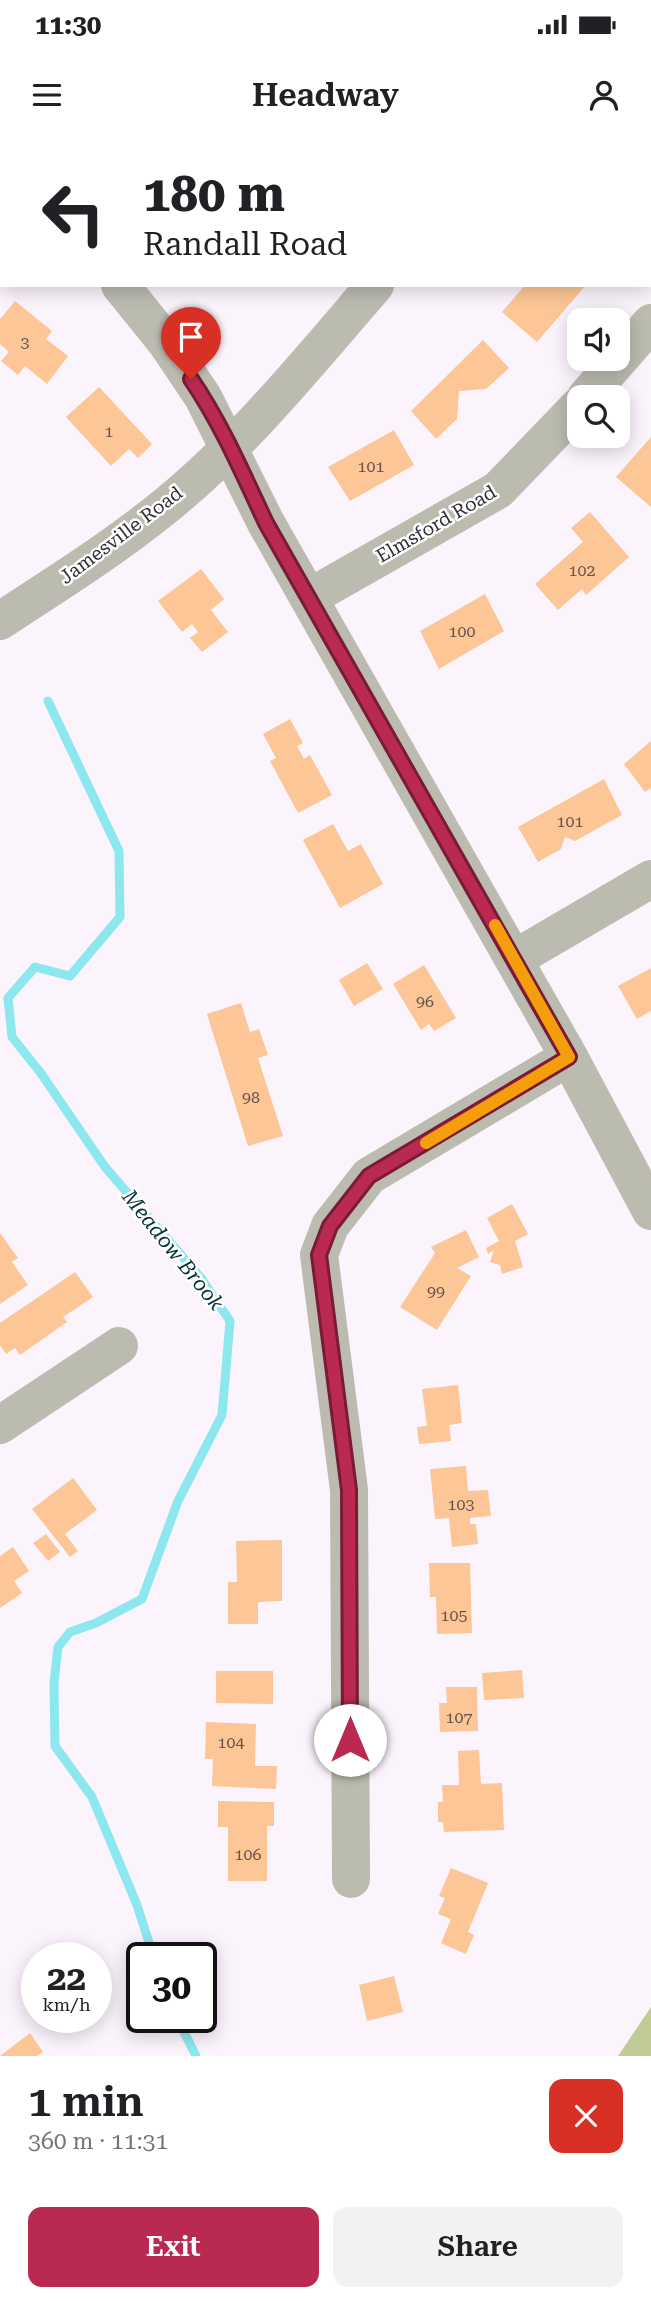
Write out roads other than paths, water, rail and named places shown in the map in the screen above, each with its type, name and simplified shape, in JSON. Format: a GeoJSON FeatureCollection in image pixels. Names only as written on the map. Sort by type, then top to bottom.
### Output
{"type":"FeatureCollection","features":[{"type":"Feature","properties":{"kind":"street"},"geometry":{"type":"LineString","coordinates":[[122,287],[166,342],[203,397],[266,523],[569,1057],[651,1211]]}},
{"type":"Feature","properties":{"kind":"street","name":"Jamesville Road"},"geometry":{"type":"LineString","coordinates":[[0,621],[105,552],[160,511],[230,448],[374,287]]}},
{"type":"Feature","properties":{"kind":"street"},"geometry":{"type":"LineString","coordinates":[[597,385],[651,323]]}},
{"type":"Feature","properties":{"kind":"street","name":"Elmsford Road"},"geometry":{"type":"LineString","coordinates":[[310,597],[498,490],[567,418]]}},
{"type":"Feature","properties":{"kind":"street"},"geometry":{"type":"LineString","coordinates":[[514,960],[651,879]]}},
{"type":"Feature","properties":{"kind":"street"},"geometry":{"type":"LineString","coordinates":[[351,1879],[349,1490],[319,1255],[330,1226],[369,1176],[569,1057]]}},
{"type":"Feature","properties":{"kind":"street"},"geometry":{"type":"LineString","coordinates":[[0,1425],[119,1346]]}},
{"type":"Feature","properties":{"kind":"waterway","name":"Meadow Brook"},"geometry":{"type":"LineString","coordinates":[[48,701],[119,851],[120,917],[70,976],[35,967],[8,998],[12,1037],[40,1072],[105,1167],[201,1278],[230,1321],[222,1415],[178,1501],[142,1599],[96,1623],[70,1632],[58,1647],[54,1683],[55,1746],[92,1797],[137,1905],[149,1942]]}},
{"type":"Feature","properties":{"kind":"waterway","name":"Meadow Brook"},"geometry":{"type":"LineString","coordinates":[[184,2033],[196,2056]]}}]}
